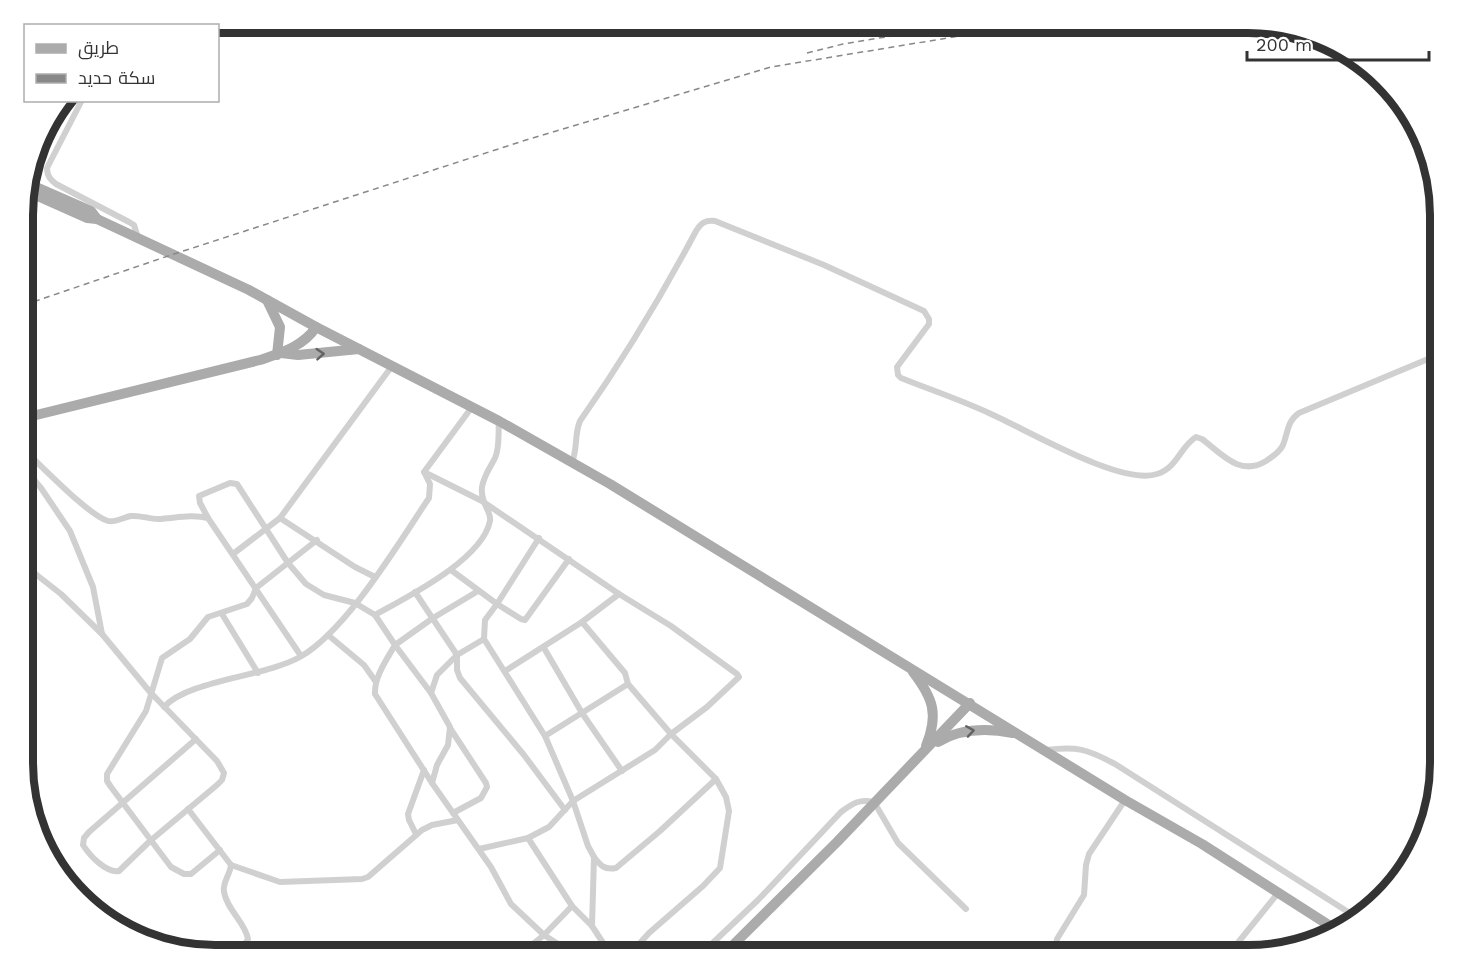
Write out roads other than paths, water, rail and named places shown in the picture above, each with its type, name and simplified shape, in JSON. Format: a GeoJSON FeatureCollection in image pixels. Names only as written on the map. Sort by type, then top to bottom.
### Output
{"type":"FeatureCollection","features":[{"type":"Feature","properties":{"kind":"main road"},"geometry":{"type":"LineString","coordinates":[[36,187],[91,211],[97,219]]}},
{"type":"Feature","properties":{"kind":"main road"},"geometry":{"type":"LineString","coordinates":[[35,195],[87,218],[97,219],[267,300],[499,421],[572,462],[1125,800],[1202,844],[1328,926]]}},
{"type":"Feature","properties":{"kind":"main road"},"geometry":{"type":"LineString","coordinates":[[267,300],[280,327],[279,354]]}},
{"type":"Feature","properties":{"kind":"main road"},"geometry":{"type":"LineString","coordinates":[[33,416],[279,354],[307,339],[316,327]]}},
{"type":"Feature","properties":{"kind":"main road"},"geometry":{"type":"LineString","coordinates":[[279,354],[298,356],[359,349]]}},
{"type":"Feature","properties":{"kind":"main road"},"geometry":{"type":"LineString","coordinates":[[907,665],[922,685],[933,706],[933,727],[924,750]]}},
{"type":"Feature","properties":{"kind":"main road"},"geometry":{"type":"LineString","coordinates":[[733,945],[970,704]]}},
{"type":"Feature","properties":{"kind":"main road"},"geometry":{"type":"LineString","coordinates":[[924,750],[945,737],[972,730],[996,730],[1018,734]]}},
{"type":"Feature","properties":{"kind":"street"},"geometry":{"type":"LineString","coordinates":[[81,102],[47,168],[47,173],[56,184],[134,225],[138,238]]}},
{"type":"Feature","properties":{"kind":"street"},"geometry":{"type":"LineString","coordinates":[[572,462],[576,453],[576,429],[580,421],[610,379],[657,302],[696,231],[708,220],[824,265],[924,311],[929,319],[928,324],[897,367],[901,378],[990,414],[1098,464],[1142,477],[1168,470],[1190,441],[1196,437],[1238,466],[1252,467],[1276,454],[1282,446],[1288,427],[1299,412],[1430,358]]}},
{"type":"Feature","properties":{"kind":"street"},"geometry":{"type":"LineString","coordinates":[[232,555],[280,518],[392,366]]}},
{"type":"Feature","properties":{"kind":"street"},"geometry":{"type":"LineString","coordinates":[[424,472],[472,407]]}},
{"type":"Feature","properties":{"kind":"street"},"geometry":{"type":"LineString","coordinates":[[375,615],[451,570],[478,543],[490,524],[491,516],[482,501],[482,488],[485,474],[496,457],[499,421]]}},
{"type":"Feature","properties":{"kind":"street"},"geometry":{"type":"LineString","coordinates":[[33,458],[92,511],[108,521],[137,516],[154,519],[192,516],[208,518]]}},
{"type":"Feature","properties":{"kind":"street"},"geometry":{"type":"LineString","coordinates":[[424,472],[482,501],[539,538],[619,594],[671,626],[739,677],[655,750],[573,801],[549,827],[528,838],[479,849]]}},
{"type":"Feature","properties":{"kind":"street"},"geometry":{"type":"LineString","coordinates":[[164,707],[179,695],[258,673],[301,656],[328,634],[375,577],[429,498],[430,484],[424,472]]}},
{"type":"Feature","properties":{"kind":"street"},"geometry":{"type":"LineString","coordinates":[[33,479],[70,531],[93,587],[102,634]]}},
{"type":"Feature","properties":{"kind":"street"},"geometry":{"type":"LineString","coordinates":[[301,656],[208,518],[198,497],[226,484],[238,485],[288,562],[310,588],[324,595],[355,603],[375,615],[430,693],[487,787],[481,798],[453,813]]}},
{"type":"Feature","properties":{"kind":"street"},"geometry":{"type":"LineString","coordinates":[[280,518],[349,563],[375,577]]}},
{"type":"Feature","properties":{"kind":"street"},"geometry":{"type":"LineString","coordinates":[[539,538],[497,604],[484,620],[484,639],[545,736],[594,857],[603,868],[609,870],[616,868],[716,779]]}},
{"type":"Feature","properties":{"kind":"street"},"geometry":{"type":"LineString","coordinates":[[220,850],[194,873],[188,875],[171,867],[107,781],[107,774],[144,714],[162,658],[190,639],[208,617],[247,604],[256,588],[317,540]]}},
{"type":"Feature","properties":{"kind":"street"},"geometry":{"type":"LineString","coordinates":[[451,570],[497,604],[525,620],[569,559]]}},
{"type":"Feature","properties":{"kind":"street"},"geometry":{"type":"LineString","coordinates":[[33,572],[56,590],[102,634],[150,692],[164,707],[196,739],[217,761],[224,776],[217,785],[117,872],[106,867],[83,845],[86,835],[196,739]]}},
{"type":"Feature","properties":{"kind":"street"},"geometry":{"type":"LineString","coordinates":[[478,591],[433,618],[395,645],[376,682],[375,694],[432,783],[479,849],[511,904],[544,935],[562,945]]}},
{"type":"Feature","properties":{"kind":"street"},"geometry":{"type":"LineString","coordinates":[[415,592],[457,655],[457,670],[460,678],[524,755],[565,810]]}},
{"type":"Feature","properties":{"kind":"street"},"geometry":{"type":"LineString","coordinates":[[505,672],[582,622],[619,594]]}},
{"type":"Feature","properties":{"kind":"street"},"geometry":{"type":"LineString","coordinates":[[222,614],[258,673]]}},
{"type":"Feature","properties":{"kind":"street"},"geometry":{"type":"LineString","coordinates":[[582,622],[626,673],[628,684],[671,734],[716,779],[726,796],[729,811],[720,868],[639,945]]}},
{"type":"Feature","properties":{"kind":"street"},"geometry":{"type":"LineString","coordinates":[[328,634],[364,665],[376,682]]}},
{"type":"Feature","properties":{"kind":"street"},"geometry":{"type":"LineString","coordinates":[[430,693],[437,675],[457,655],[484,639]]}},
{"type":"Feature","properties":{"kind":"street"},"geometry":{"type":"LineString","coordinates":[[544,648],[582,713],[622,771]]}},
{"type":"Feature","properties":{"kind":"street"},"geometry":{"type":"LineString","coordinates":[[545,736],[628,684]]}},
{"type":"Feature","properties":{"kind":"street"},"geometry":{"type":"LineString","coordinates":[[432,783],[448,745],[450,727]]}},
{"type":"Feature","properties":{"kind":"street"},"geometry":{"type":"LineString","coordinates":[[1045,750],[1070,747],[1115,764],[1350,913]]}},
{"type":"Feature","properties":{"kind":"street"},"geometry":{"type":"LineString","coordinates":[[416,834],[408,814],[424,770]]}},
{"type":"Feature","properties":{"kind":"street"},"geometry":{"type":"LineString","coordinates":[[711,945],[758,900],[841,812],[852,803],[862,800],[874,802],[898,843],[966,909]]}},
{"type":"Feature","properties":{"kind":"street"},"geometry":{"type":"LineString","coordinates":[[1056,945],[1057,939],[1084,895],[1089,854],[1125,800]]}},
{"type":"Feature","properties":{"kind":"street"},"geometry":{"type":"LineString","coordinates":[[189,809],[231,865],[280,882],[368,877],[416,834],[432,825],[458,820]]}},
{"type":"Feature","properties":{"kind":"street"},"geometry":{"type":"LineString","coordinates":[[528,838],[572,906],[592,926],[604,945]]}},
{"type":"Feature","properties":{"kind":"street"},"geometry":{"type":"LineString","coordinates":[[592,926],[594,857]]}},
{"type":"Feature","properties":{"kind":"street"},"geometry":{"type":"LineString","coordinates":[[231,865],[223,891],[226,900],[247,932],[248,939],[244,945]]}},
{"type":"Feature","properties":{"kind":"street"},"geometry":{"type":"LineString","coordinates":[[1237,945],[1278,893]]}},
{"type":"Feature","properties":{"kind":"street"},"geometry":{"type":"LineString","coordinates":[[532,945],[572,906]]}},
{"type":"Feature","properties":{"kind":"railway"},"geometry":{"type":"LineString","coordinates":[[807,53],[843,44],[910,33]]}},
{"type":"Feature","properties":{"kind":"railway"},"geometry":{"type":"LineString","coordinates":[[33,302],[526,140],[771,67],[978,33]]}}]}
